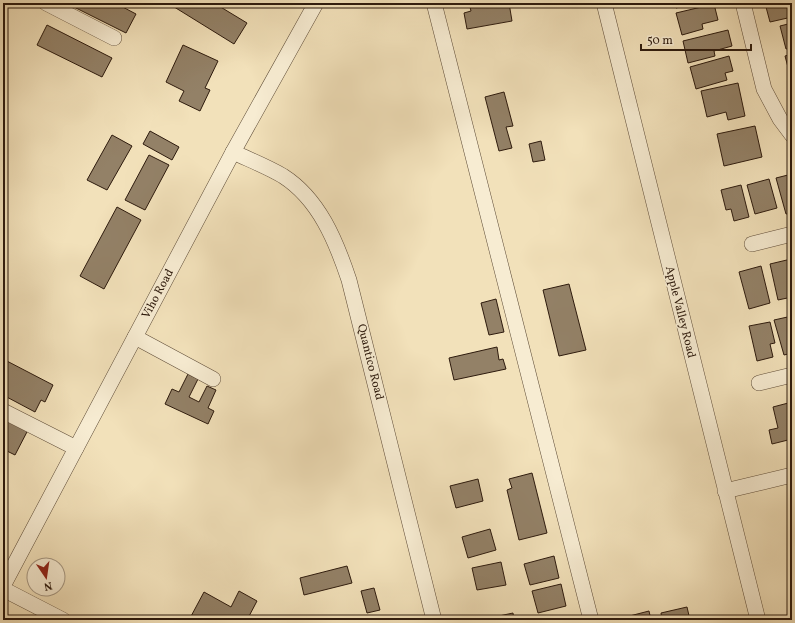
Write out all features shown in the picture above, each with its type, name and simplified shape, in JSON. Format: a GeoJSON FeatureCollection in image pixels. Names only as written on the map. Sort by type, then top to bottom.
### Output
{"type":"FeatureCollection","features":[{"type":"Feature","properties":{"kind":"street"},"geometry":{"type":"LineString","coordinates":[[46,3],[114,38]]}},
{"type":"Feature","properties":{"kind":"street","name":"Viho Road"},"geometry":{"type":"LineString","coordinates":[[3,587],[233,152],[316,3]]}},
{"type":"Feature","properties":{"kind":"street"},"geometry":{"type":"LineString","coordinates":[[434,3],[591,620]]}},
{"type":"Feature","properties":{"kind":"street","name":"Apple Valley Road"},"geometry":{"type":"LineString","coordinates":[[604,3],[758,620]]}},
{"type":"Feature","properties":{"kind":"street"},"geometry":{"type":"LineString","coordinates":[[743,3],[764,89],[780,119],[792,135]]}},
{"type":"Feature","properties":{"kind":"street","name":"Quantico Road"},"geometry":{"type":"LineString","coordinates":[[233,152],[283,176],[306,196],[325,222],[338,247],[349,280],[434,620]]}},
{"type":"Feature","properties":{"kind":"street"},"geometry":{"type":"LineString","coordinates":[[752,244],[792,234]]}},
{"type":"Feature","properties":{"kind":"street"},"geometry":{"type":"LineString","coordinates":[[135,337],[213,380]]}},
{"type":"Feature","properties":{"kind":"street"},"geometry":{"type":"LineString","coordinates":[[759,383],[792,375]]}},
{"type":"Feature","properties":{"kind":"street"},"geometry":{"type":"LineString","coordinates":[[3,411],[76,448]]}},
{"type":"Feature","properties":{"kind":"street"},"geometry":{"type":"LineString","coordinates":[[725,491],[792,475]]}},
{"type":"Feature","properties":{"kind":"street"},"geometry":{"type":"LineString","coordinates":[[3,587],[63,620]]}},
{"type":"Feature","properties":{"kind":"building"},"geometry":{"type":"Polygon","coordinates":[[[66,3],[115,3],[136,14],[126,33],[66,3]]]}},
{"type":"Feature","properties":{"kind":"building"},"geometry":{"type":"Polygon","coordinates":[[[172,3],[214,3],[247,23],[234,44],[171,5],[172,3]]]}},
{"type":"Feature","properties":{"kind":"building"},"geometry":{"type":"Polygon","coordinates":[[[469,3],[495,3],[496,5],[509,3],[512,21],[467,29],[464,13],[471,11],[469,3]]]}},
{"type":"Feature","properties":{"kind":"building"},"geometry":{"type":"Polygon","coordinates":[[[674,3],[695,3],[676,8],[674,3]]]}},
{"type":"Feature","properties":{"kind":"building"},"geometry":{"type":"Polygon","coordinates":[[[784,3],[792,3],[792,17],[770,22],[766,7],[784,3]]]}},
{"type":"Feature","properties":{"kind":"building"},"geometry":{"type":"Polygon","coordinates":[[[714,4],[718,20],[702,24],[703,29],[682,35],[676,13],[714,4]]]}},
{"type":"Feature","properties":{"kind":"building"},"geometry":{"type":"Polygon","coordinates":[[[792,23],[792,48],[786,49],[780,26],[792,23]]]}},
{"type":"Feature","properties":{"kind":"building"},"geometry":{"type":"Polygon","coordinates":[[[47,25],[112,58],[102,77],[37,45],[47,25]]]}},
{"type":"Feature","properties":{"kind":"building"},"geometry":{"type":"Polygon","coordinates":[[[728,30],[732,46],[714,51],[715,56],[688,63],[683,41],[728,30]]]}},
{"type":"Feature","properties":{"kind":"building"},"geometry":{"type":"Polygon","coordinates":[[[183,45],[218,61],[205,88],[210,90],[200,111],[179,101],[184,91],[166,82],[183,45]]]}},
{"type":"Feature","properties":{"kind":"building"},"geometry":{"type":"Polygon","coordinates":[[[792,54],[792,70],[789,71],[785,56],[792,54]]]}},
{"type":"Feature","properties":{"kind":"building"},"geometry":{"type":"Polygon","coordinates":[[[729,56],[733,71],[725,73],[727,80],[696,89],[690,67],[729,56]]]}},
{"type":"Feature","properties":{"kind":"building"},"geometry":{"type":"Polygon","coordinates":[[[738,83],[745,116],[728,120],[726,112],[707,117],[701,91],[738,83]]]}},
{"type":"Feature","properties":{"kind":"building"},"geometry":{"type":"Polygon","coordinates":[[[504,92],[513,126],[506,127],[512,148],[499,151],[485,97],[504,92]]]}},
{"type":"Feature","properties":{"kind":"building"},"geometry":{"type":"Polygon","coordinates":[[[755,126],[762,157],[724,166],[717,134],[755,126]]]}},
{"type":"Feature","properties":{"kind":"building"},"geometry":{"type":"Polygon","coordinates":[[[150,131],[179,147],[172,160],[143,144],[150,131]]]}},
{"type":"Feature","properties":{"kind":"building"},"geometry":{"type":"Polygon","coordinates":[[[112,135],[132,146],[107,190],[87,180],[112,135]]]}},
{"type":"Feature","properties":{"kind":"building"},"geometry":{"type":"Polygon","coordinates":[[[541,141],[545,160],[533,162],[529,144],[541,141]]]}},
{"type":"Feature","properties":{"kind":"building"},"geometry":{"type":"Polygon","coordinates":[[[149,155],[169,165],[145,210],[125,200],[149,155]]]}},
{"type":"Feature","properties":{"kind":"building"},"geometry":{"type":"Polygon","coordinates":[[[792,174],[792,213],[786,214],[776,178],[792,174]]]}},
{"type":"Feature","properties":{"kind":"building"},"geometry":{"type":"Polygon","coordinates":[[[769,179],[777,208],[755,214],[747,185],[769,179]]]}},
{"type":"Feature","properties":{"kind":"building"},"geometry":{"type":"Polygon","coordinates":[[[741,185],[749,217],[734,221],[731,209],[726,210],[721,190],[741,185]]]}},
{"type":"Feature","properties":{"kind":"building"},"geometry":{"type":"Polygon","coordinates":[[[117,207],[141,220],[104,289],[80,276],[117,207]]]}},
{"type":"Feature","properties":{"kind":"building"},"geometry":{"type":"Polygon","coordinates":[[[791,259],[792,297],[778,300],[770,264],[791,259]]]}},
{"type":"Feature","properties":{"kind":"building"},"geometry":{"type":"Polygon","coordinates":[[[761,266],[770,303],[749,309],[739,272],[761,266]]]}},
{"type":"Feature","properties":{"kind":"building"},"geometry":{"type":"Polygon","coordinates":[[[569,284],[586,350],[559,356],[543,290],[569,284]]]}},
{"type":"Feature","properties":{"kind":"building"},"geometry":{"type":"Polygon","coordinates":[[[496,299],[504,332],[489,335],[481,303],[496,299]]]}},
{"type":"Feature","properties":{"kind":"building"},"geometry":{"type":"Polygon","coordinates":[[[792,316],[792,353],[784,355],[774,320],[792,316]]]}},
{"type":"Feature","properties":{"kind":"building"},"geometry":{"type":"Polygon","coordinates":[[[770,322],[775,343],[770,344],[773,357],[757,361],[749,326],[770,322]]]}},
{"type":"Feature","properties":{"kind":"building"},"geometry":{"type":"Polygon","coordinates":[[[497,347],[499,360],[503,359],[506,369],[454,380],[449,358],[497,347]]]}},
{"type":"Feature","properties":{"kind":"building"},"geometry":{"type":"Polygon","coordinates":[[[3,359],[53,385],[45,402],[41,400],[35,412],[3,395],[3,359]]]}},
{"type":"Feature","properties":{"kind":"building"},"geometry":{"type":"Polygon","coordinates":[[[188,374],[198,379],[189,397],[199,402],[207,386],[216,390],[208,408],[214,411],[208,424],[165,404],[172,389],[179,392],[188,374]]]}},
{"type":"Feature","properties":{"kind":"building"},"geometry":{"type":"Polygon","coordinates":[[[792,402],[792,439],[772,444],[769,430],[778,428],[773,407],[792,402]]]}},
{"type":"Feature","properties":{"kind":"building"},"geometry":{"type":"Polygon","coordinates":[[[3,416],[29,428],[15,455],[3,449],[3,416]]]}},
{"type":"Feature","properties":{"kind":"building"},"geometry":{"type":"Polygon","coordinates":[[[532,473],[547,533],[519,540],[507,490],[512,488],[509,479],[532,473]]]}},
{"type":"Feature","properties":{"kind":"building"},"geometry":{"type":"Polygon","coordinates":[[[478,479],[483,501],[456,508],[450,486],[478,479]]]}},
{"type":"Feature","properties":{"kind":"building"},"geometry":{"type":"Polygon","coordinates":[[[490,529],[496,550],[468,558],[462,537],[490,529]]]}},
{"type":"Feature","properties":{"kind":"building"},"geometry":{"type":"Polygon","coordinates":[[[554,556],[559,578],[530,585],[524,564],[554,556]]]}},
{"type":"Feature","properties":{"kind":"building"},"geometry":{"type":"Polygon","coordinates":[[[501,562],[506,585],[477,590],[472,568],[501,562]]]}},
{"type":"Feature","properties":{"kind":"building"},"geometry":{"type":"Polygon","coordinates":[[[347,566],[352,583],[304,595],[300,578],[347,566]]]}},
{"type":"Feature","properties":{"kind":"building"},"geometry":{"type":"Polygon","coordinates":[[[561,584],[566,606],[538,613],[532,591],[561,584]]]}},
{"type":"Feature","properties":{"kind":"building"},"geometry":{"type":"Polygon","coordinates":[[[374,588],[380,610],[367,613],[361,591],[374,588]]]}},
{"type":"Feature","properties":{"kind":"building"},"geometry":{"type":"Polygon","coordinates":[[[239,591],[257,601],[247,620],[189,620],[204,592],[231,607],[239,591]]]}},
{"type":"Feature","properties":{"kind":"building"},"geometry":{"type":"Polygon","coordinates":[[[687,607],[690,620],[662,620],[661,613],[687,607]]]}},
{"type":"Feature","properties":{"kind":"building"},"geometry":{"type":"Polygon","coordinates":[[[649,611],[651,620],[614,620],[649,611]]]}},
{"type":"Feature","properties":{"kind":"building"},"geometry":{"type":"Polygon","coordinates":[[[513,613],[514,620],[485,620],[485,619],[513,613]]]}}]}
